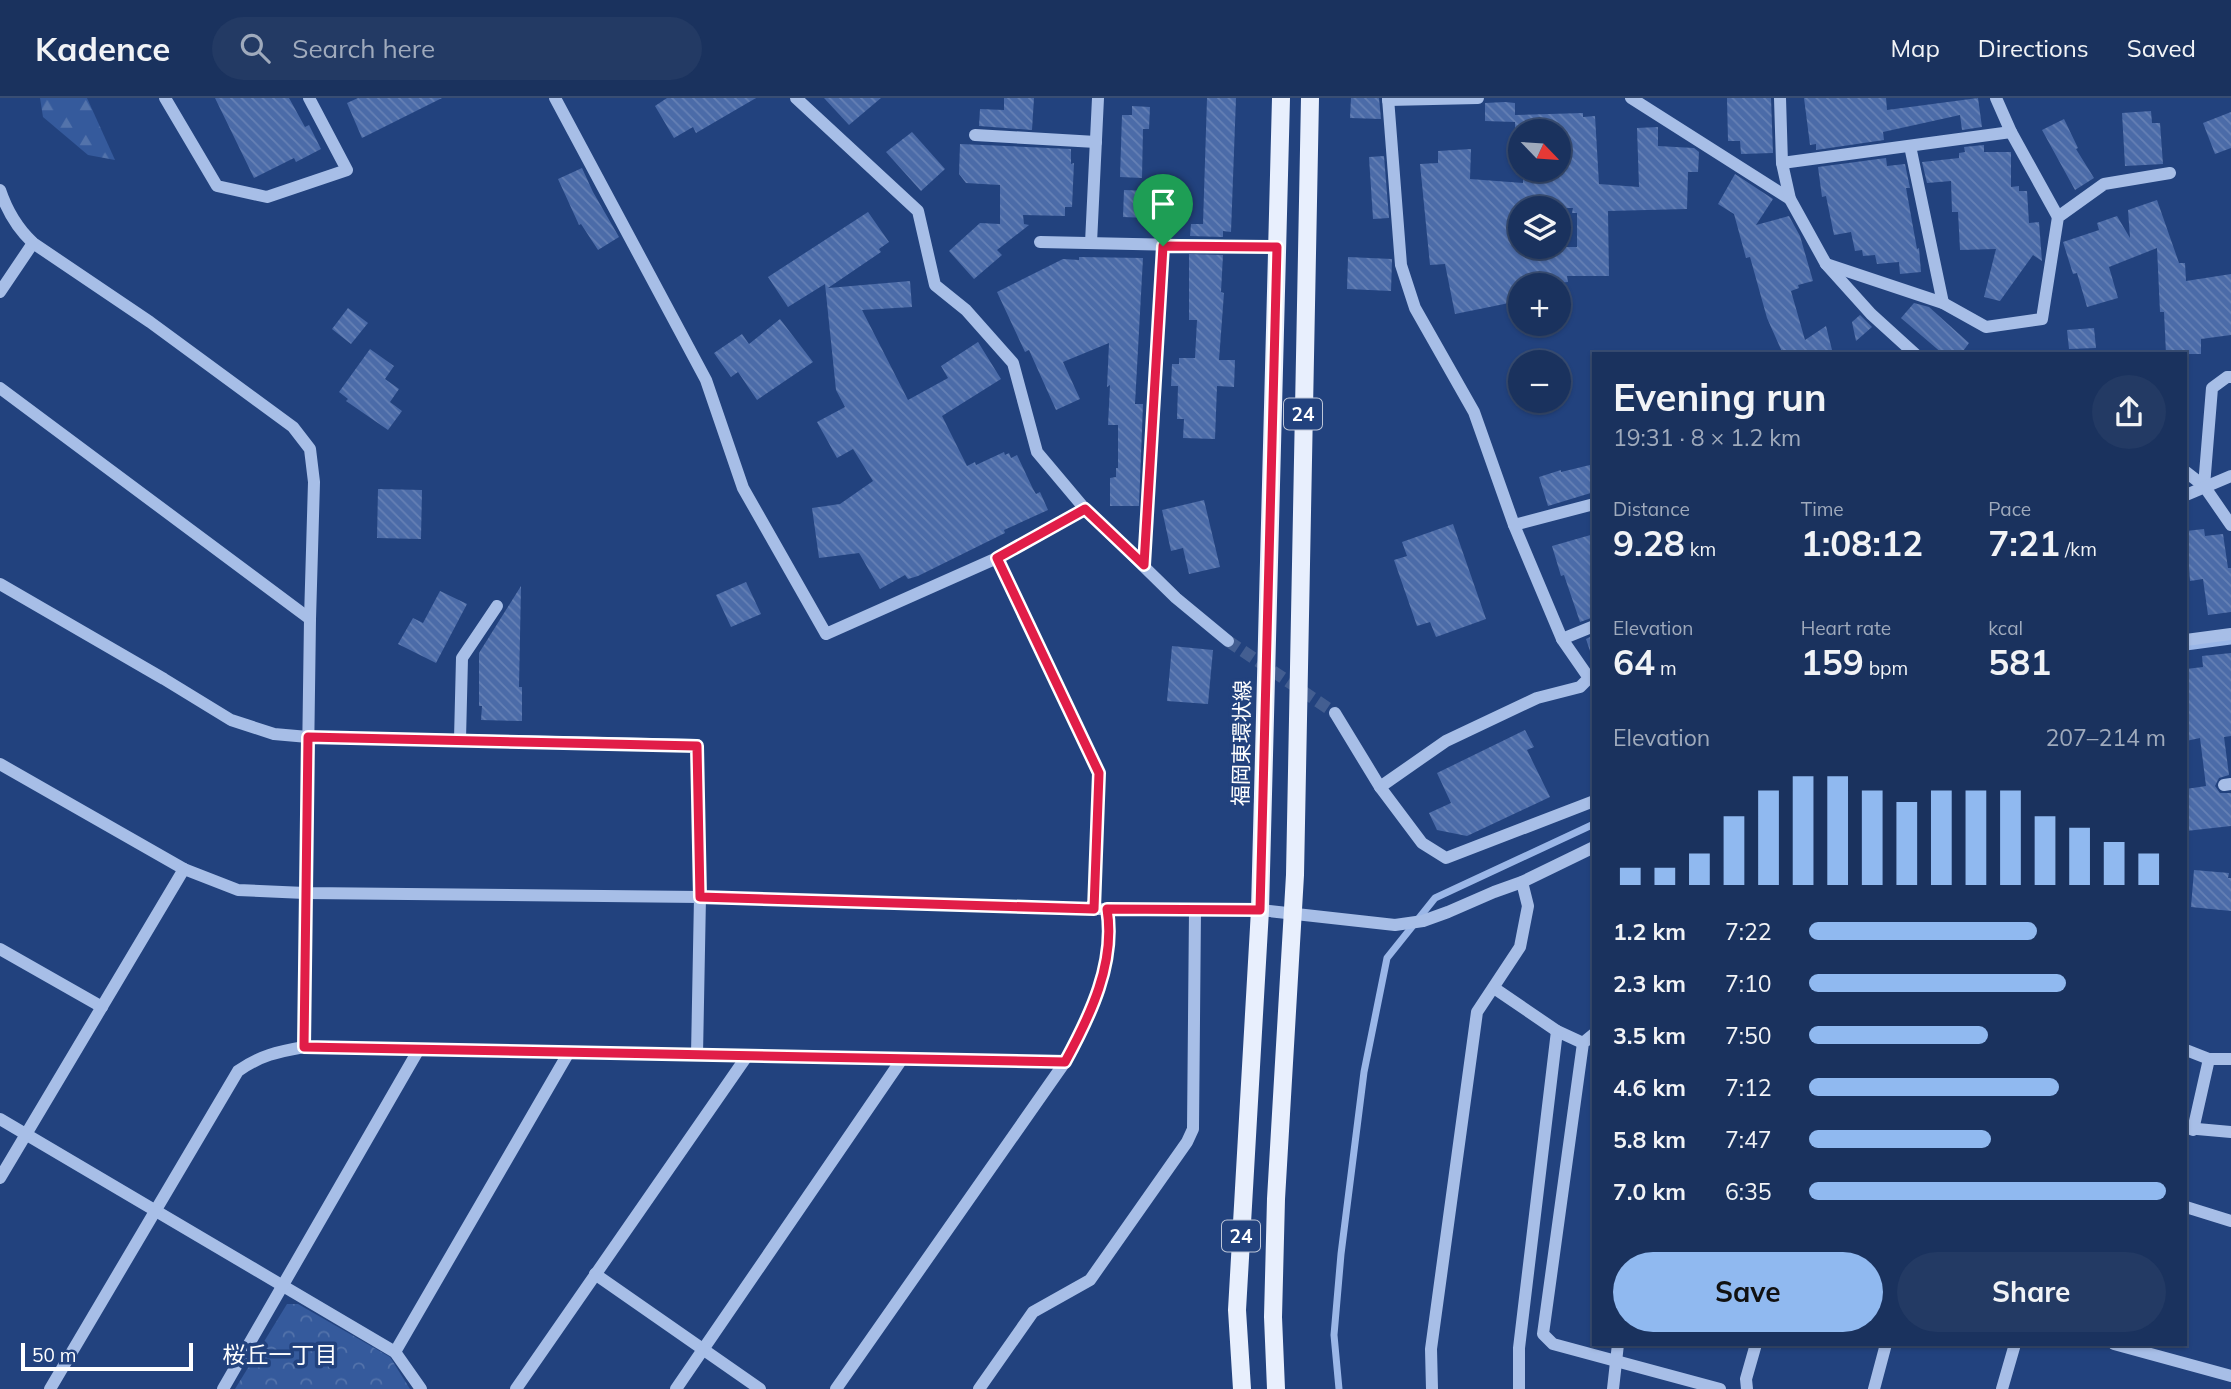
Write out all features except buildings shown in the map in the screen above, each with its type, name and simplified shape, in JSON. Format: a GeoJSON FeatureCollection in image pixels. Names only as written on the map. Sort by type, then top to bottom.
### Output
{"type":"FeatureCollection","features":[{"type":"Feature","properties":{"kind":"main road","name":"福岡東環状線"},"geometry":{"type":"LineString","coordinates":[[1242,1389],[1237,1310],[1260,910],[1281,98]]}},
{"type":"Feature","properties":{"kind":"main road","name":"24"},"geometry":{"type":"LineString","coordinates":[[1276,1389],[1273,1317],[1276,1199],[1295,875],[1310,98]]}},
{"type":"Feature","properties":{"kind":"street"},"geometry":{"type":"LineString","coordinates":[[164,98],[217,186],[267,197],[347,170],[309,98]]}},
{"type":"Feature","properties":{"kind":"street"},"geometry":{"type":"LineString","coordinates":[[555,98],[706,380],[743,488],[826,634],[997,558],[1085,509]]}},
{"type":"Feature","properties":{"kind":"street"},"geometry":{"type":"LineString","coordinates":[[796,98],[918,211],[935,285],[966,310],[1013,363],[1037,453],[1085,509],[1176,598],[1228,641]]}},
{"type":"Feature","properties":{"kind":"street"},"geometry":{"type":"LineString","coordinates":[[1091,243],[1098,98]]}},
{"type":"Feature","properties":{"kind":"street"},"geometry":{"type":"LineString","coordinates":[[1380,787],[1446,741],[1537,698],[1580,687],[1589,678],[1562,639],[1514,525],[1474,412],[1415,308],[1401,265],[1388,99],[1478,98]]}},
{"type":"Feature","properties":{"kind":"street"},"geometry":{"type":"LineString","coordinates":[[1631,98],[1790,199]]}},
{"type":"Feature","properties":{"kind":"street"},"geometry":{"type":"LineString","coordinates":[[1780,98],[1782,163],[1790,199],[1826,264],[1871,314],[1913,352]]}},
{"type":"Feature","properties":{"kind":"street"},"geometry":{"type":"LineString","coordinates":[[1826,264],[1943,303],[1986,327],[2042,319],[2058,217],[2011,132],[1996,98]]}},
{"type":"Feature","properties":{"kind":"street"},"geometry":{"type":"LineString","coordinates":[[1782,163],[2011,132]]}},
{"type":"Feature","properties":{"kind":"street"},"geometry":{"type":"LineString","coordinates":[[975,135],[1096,142]]}},
{"type":"Feature","properties":{"kind":"street"},"geometry":{"type":"LineString","coordinates":[[1909,146],[1943,303]]}},
{"type":"Feature","properties":{"kind":"street"},"geometry":{"type":"LineString","coordinates":[[2058,217],[2104,184],[2170,173]]}},
{"type":"Feature","properties":{"kind":"street"},"geometry":{"type":"LineString","coordinates":[[0,190],[19,230],[33,243],[149,322],[293,427],[310,449],[314,482],[304,1047]]}},
{"type":"Feature","properties":{"kind":"street"},"geometry":{"type":"LineString","coordinates":[[1040,242],[1277,247]]}},
{"type":"Feature","properties":{"kind":"street"},"geometry":{"type":"LineString","coordinates":[[0,292],[33,243]]}},
{"type":"Feature","properties":{"kind":"street"},"geometry":{"type":"LineString","coordinates":[[1144,565],[1163,246]]}},
{"type":"Feature","properties":{"kind":"street"},"geometry":{"type":"LineString","coordinates":[[2204,486],[2212,388],[2231,377]]}},
{"type":"Feature","properties":{"kind":"street"},"geometry":{"type":"LineString","coordinates":[[0,388],[310,619]]}},
{"type":"Feature","properties":{"kind":"street"},"geometry":{"type":"LineString","coordinates":[[2187,473],[2204,486],[2231,525]]}},
{"type":"Feature","properties":{"kind":"street"},"geometry":{"type":"LineString","coordinates":[[2187,494],[2231,476]]}},
{"type":"Feature","properties":{"kind":"street"},"geometry":{"type":"LineString","coordinates":[[1514,525],[1592,505]]}},
{"type":"Feature","properties":{"kind":"street"},"geometry":{"type":"LineString","coordinates":[[836,1389],[1065,1062],[1091,1009],[1106,963],[1110,925],[1100,909],[1099,773],[997,558]]}},
{"type":"Feature","properties":{"kind":"street"},"geometry":{"type":"LineString","coordinates":[[0,584],[231,720],[274,734],[697,746],[700,897],[697,1055]]}},
{"type":"Feature","properties":{"kind":"street"},"geometry":{"type":"LineString","coordinates":[[460,739],[462,658],[497,606]]}},
{"type":"Feature","properties":{"kind":"street"},"geometry":{"type":"LineString","coordinates":[[1562,639],[1592,627]]}},
{"type":"Feature","properties":{"kind":"street"},"geometry":{"type":"LineString","coordinates":[[2187,640],[2231,634]]}},
{"type":"Feature","properties":{"kind":"street"},"geometry":{"type":"LineString","coordinates":[[1335,713],[1380,787],[1422,843],[1446,858],[1592,802]]}},
{"type":"Feature","properties":{"kind":"street"},"geometry":{"type":"LineString","coordinates":[[0,764],[184,869],[238,890],[700,897],[1100,909],[1260,910],[1395,925],[1423,921],[1522,882],[1592,848]]}},
{"type":"Feature","properties":{"kind":"street"},"geometry":{"type":"LineString","coordinates":[[0,1178],[184,869]]}},
{"type":"Feature","properties":{"kind":"street"},"geometry":{"type":"LineString","coordinates":[[1432,1389],[1431,1349],[1477,1012],[1520,947],[1528,906],[1522,882]]}},
{"type":"Feature","properties":{"kind":"street"},"geometry":{"type":"LineString","coordinates":[[979,1389],[1033,1312],[1090,1280],[1187,1142],[1193,1129],[1195,910]]}},
{"type":"Feature","properties":{"kind":"street"},"geometry":{"type":"LineString","coordinates":[[0,949],[103,1007]]}},
{"type":"Feature","properties":{"kind":"street"},"geometry":{"type":"LineString","coordinates":[[1493,988],[1557,1031],[1583,1043]]}},
{"type":"Feature","properties":{"kind":"street"},"geometry":{"type":"LineString","coordinates":[[1520,1389],[1519,1348],[1557,1031]]}},
{"type":"Feature","properties":{"kind":"street"},"geometry":{"type":"LineString","coordinates":[[1592,1036],[1583,1043],[1543,1334],[1553,1344],[1720,1389]]}},
{"type":"Feature","properties":{"kind":"street"},"geometry":{"type":"LineString","coordinates":[[50,1389],[238,1071],[256,1058],[273,1052],[304,1047],[1065,1062]]}},
{"type":"Feature","properties":{"kind":"street"},"geometry":{"type":"LineString","coordinates":[[223,1389],[419,1049]]}},
{"type":"Feature","properties":{"kind":"street"},"geometry":{"type":"LineString","coordinates":[[2187,1050],[2209,1059],[2231,1059]]}},
{"type":"Feature","properties":{"kind":"street"},"geometry":{"type":"LineString","coordinates":[[395,1352],[569,1052]]}},
{"type":"Feature","properties":{"kind":"street"},"geometry":{"type":"LineString","coordinates":[[516,1389],[747,1056]]}},
{"type":"Feature","properties":{"kind":"street"},"geometry":{"type":"LineString","coordinates":[[676,1389],[902,1059]]}},
{"type":"Feature","properties":{"kind":"street"},"geometry":{"type":"LineString","coordinates":[[2209,1059],[2190,1129],[2231,1132]]}},
{"type":"Feature","properties":{"kind":"street"},"geometry":{"type":"LineString","coordinates":[[0,1119],[395,1352],[421,1389]]}},
{"type":"Feature","properties":{"kind":"street"},"geometry":{"type":"LineString","coordinates":[[2187,1207],[2231,1220]]}},
{"type":"Feature","properties":{"kind":"street"},"geometry":{"type":"LineString","coordinates":[[595,1274],[760,1389]]}},
{"type":"Feature","properties":{"kind":"street"},"geometry":{"type":"LineString","coordinates":[[1613,1389],[1618,1346]]}},
{"type":"Feature","properties":{"kind":"street"},"geometry":{"type":"LineString","coordinates":[[1748,1389],[1746,1379],[1755,1346]]}},
{"type":"Feature","properties":{"kind":"street"},"geometry":{"type":"LineString","coordinates":[[1874,1389],[1885,1346]]}},
{"type":"Feature","properties":{"kind":"street"},"geometry":{"type":"LineString","coordinates":[[2003,1389],[2014,1346]]}},
{"type":"Feature","properties":{"kind":"street"},"geometry":{"type":"LineString","coordinates":[[2121,1346],[2231,1376]]}},
{"type":"Feature","properties":{"kind":"green space"},"geometry":{"type":"Polygon","coordinates":[[[40,98],[87,98],[115,160],[88,155],[43,117],[40,98]]]}},
{"type":"Feature","properties":{"kind":"green space"},"geometry":{"type":"Polygon","coordinates":[[[287,1304],[298,1304],[390,1357],[410,1389],[235,1389],[287,1304]]]}},
{"type":"Feature","properties":{"kind":"waterway"},"geometry":{"type":"LineString","coordinates":[[2187,647],[2231,641]]}},
{"type":"Feature","properties":{"kind":"waterway"},"geometry":{"type":"LineString","coordinates":[[1339,1389],[1334,1335],[1341,1254],[1364,1072],[1387,958],[1435,898],[1592,825]]}},
{"type":"Feature","properties":{"kind":"tunnel"},"geometry":{"type":"LineString","coordinates":[[1228,641],[1335,713]]}},
{"type":"Feature","properties":{"kind":"district","name":"桜丘一丁目"},"geometry":{"type":"Point","coordinates":[280,1354]}},
{"type":"Feature","properties":{"kind":"route"},"geometry":{"type":"LineString","coordinates":[[1163,246],[1277,247],[1260,910],[1107,909],[1110,925],[1106,963],[1096,998],[1065,1062],[304,1047],[308,737],[697,746],[700,897],[1094,909],[1099,773],[997,558],[1085,509],[1144,565],[1163,246]]}}]}
